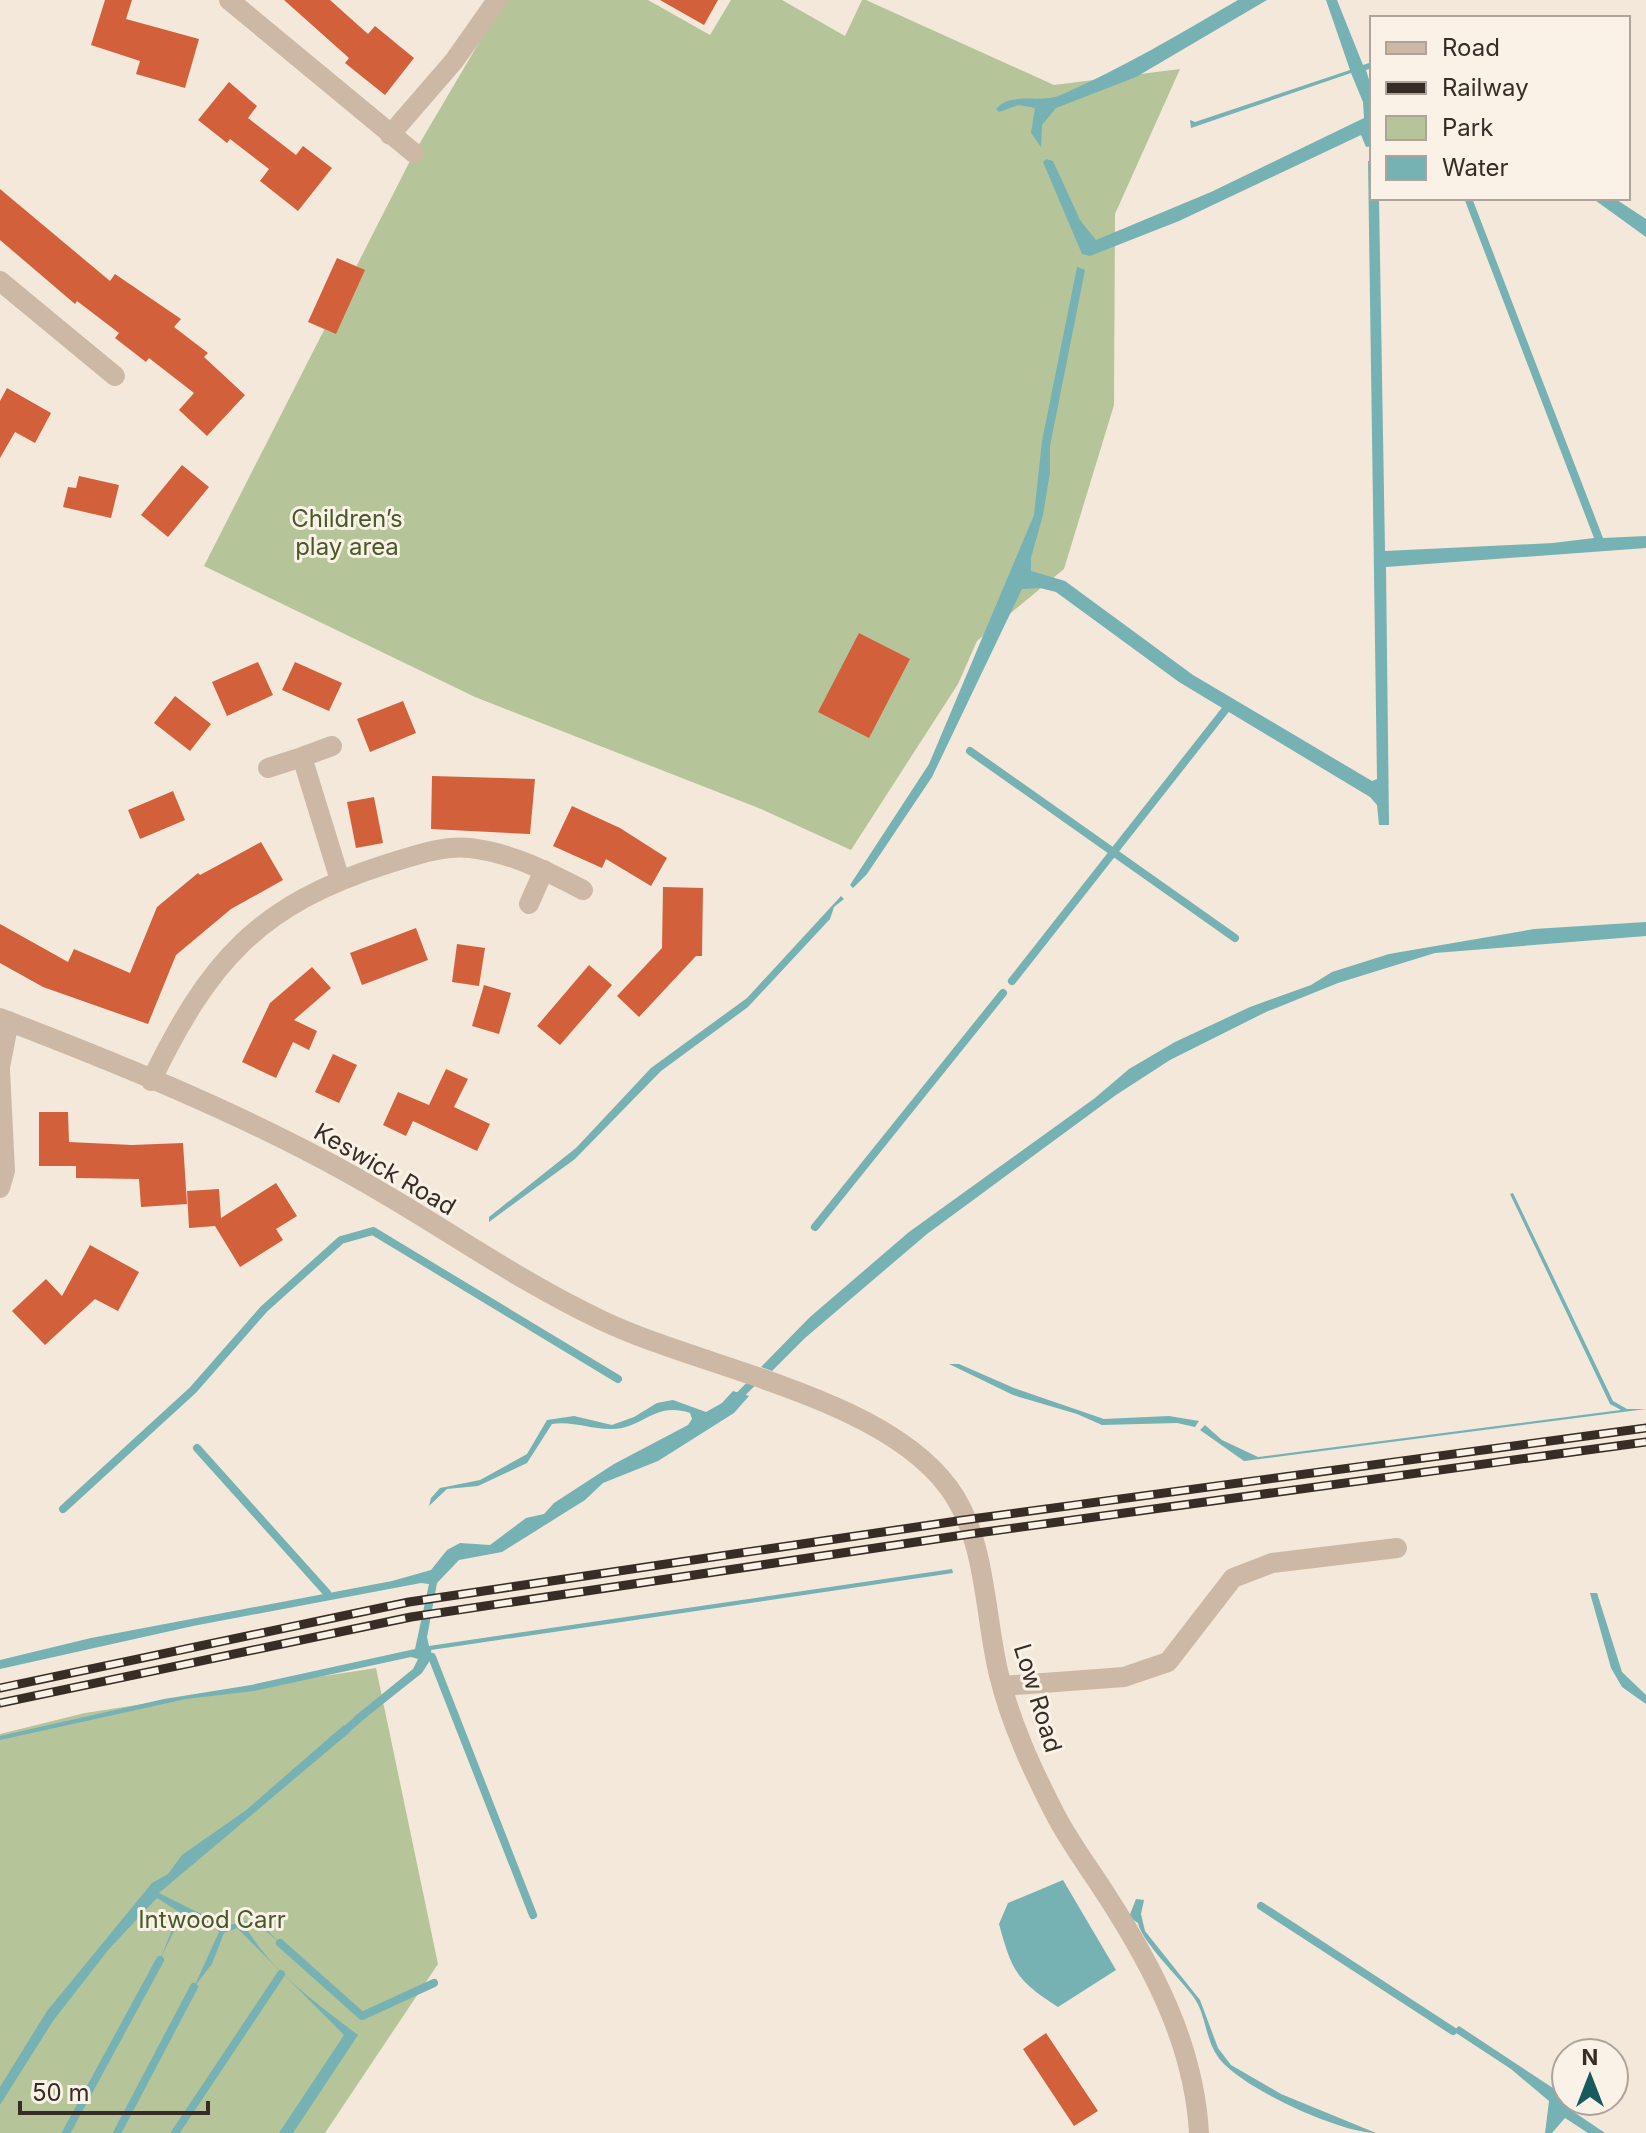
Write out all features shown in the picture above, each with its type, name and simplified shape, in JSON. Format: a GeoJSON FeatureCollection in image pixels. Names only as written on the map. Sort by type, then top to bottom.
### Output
{"type":"FeatureCollection","features":[{"type":"Feature","properties":{"kind":"street"},"geometry":{"type":"LineString","coordinates":[[229,0],[414,153]]}},
{"type":"Feature","properties":{"kind":"street"},"geometry":{"type":"LineString","coordinates":[[390,135],[454,61],[497,0]]}},
{"type":"Feature","properties":{"kind":"street"},"geometry":{"type":"LineString","coordinates":[[0,281],[115,376]]}},
{"type":"Feature","properties":{"kind":"street"},"geometry":{"type":"LineString","coordinates":[[268,768],[332,746]]}},
{"type":"Feature","properties":{"kind":"street"},"geometry":{"type":"LineString","coordinates":[[302,757],[340,880]]}},
{"type":"Feature","properties":{"kind":"street"},"geometry":{"type":"LineString","coordinates":[[151,1081],[179,1023],[205,981],[267,920],[340,880],[429,851],[466,847],[499,853],[544,870],[583,890]]}},
{"type":"Feature","properties":{"kind":"street"},"geometry":{"type":"LineString","coordinates":[[529,904],[544,870]]}},
{"type":"Feature","properties":{"kind":"street"},"geometry":{"type":"LineString","coordinates":[[0,1188],[5,1171],[0,1069],[4,1019]]}},
{"type":"Feature","properties":{"kind":"street","name":"Keswick Road"},"geometry":{"type":"LineString","coordinates":[[4,1019],[151,1081],[350,1173],[534,1288],[583,1312],[740,1370]]}},
{"type":"Feature","properties":{"kind":"street","name":"Low Road"},"geometry":{"type":"LineString","coordinates":[[740,1370],[777,1384],[898,1443],[920,1457],[948,1486],[959,1504],[982,1575],[1002,1686],[1022,1748],[1061,1825],[1158,1985],[1178,2028],[1193,2074],[1199,2133]]}},
{"type":"Feature","properties":{"kind":"street"},"geometry":{"type":"LineString","coordinates":[[1002,1686],[1124,1677],[1168,1662],[1233,1578],[1272,1563],[1397,1548]]}},
{"type":"Feature","properties":{"kind":"green space","name":"Children’s play area"},"geometry":{"type":"Polygon","coordinates":[[[504,0],[648,0],[710,35],[731,0],[782,0],[845,36],[862,0],[866,0],[1054,85],[1180,69],[1115,214],[1114,405],[1064,569],[977,641],[958,684],[851,850],[761,809],[475,697],[204,566],[414,153],[504,0]]]}},
{"type":"Feature","properties":{"kind":"green space","name":"Intwood Carr"},"geometry":{"type":"Polygon","coordinates":[[[376,1668],[438,1964],[325,2133],[0,2133],[0,1734],[85,1713],[376,1668]]]}},
{"type":"Feature","properties":{"kind":"water"},"geometry":{"type":"Polygon","coordinates":[[[1238,0],[1267,0],[1136,77],[1056,108],[1042,125],[1041,147],[1031,133],[1035,108],[1019,105],[999,112],[996,109],[1010,100],[1053,97],[1084,85],[1238,0]]]}},
{"type":"Feature","properties":{"kind":"water"},"geometry":{"type":"Polygon","coordinates":[[[1326,0],[1337,0],[1363,65],[1370,63],[1370,69],[1366,70],[1370,83],[1370,146],[1366,147],[1361,135],[1179,221],[1090,256],[1082,254],[1043,162],[1046,159],[1053,161],[1080,220],[1096,240],[1211,192],[1364,118],[1363,102],[1351,73],[1191,128],[1190,120],[1195,122],[1350,70],[1326,0]]]}},
{"type":"Feature","properties":{"kind":"water"},"geometry":{"type":"Polygon","coordinates":[[[1368,161],[1370,200],[1379,200],[1385,551],[1553,543],[1594,538],[1465,200],[1473,200],[1603,538],[1646,536],[1646,548],[1386,567],[1389,825],[1379,825],[1377,805],[1370,797],[1179,682],[1056,592],[1040,588],[1022,589],[932,777],[867,874],[853,888],[850,885],[929,764],[1034,515],[1042,441],[1077,267],[1085,270],[1050,446],[1050,472],[1043,515],[1031,558],[1031,571],[1065,581],[1193,675],[1372,781],[1377,779],[1368,161]]]}},
{"type":"Feature","properties":{"kind":"water"},"geometry":{"type":"Polygon","coordinates":[[[1595,200],[1617,200],[1646,219],[1646,237],[1595,200]]]}},
{"type":"Feature","properties":{"kind":"water"},"geometry":{"type":"Polygon","coordinates":[[[841,896],[844,899],[834,907],[830,919],[748,1007],[661,1071],[575,1159],[489,1222],[489,1217],[576,1148],[651,1068],[747,998],[841,896]]]}},
{"type":"Feature","properties":{"kind":"water"},"geometry":{"type":"Polygon","coordinates":[[[1646,922],[1646,936],[1435,953],[1338,983],[1266,1012],[1170,1060],[1116,1095],[927,1234],[805,1338],[772,1371],[761,1367],[810,1317],[909,1232],[1095,1098],[1129,1069],[1175,1042],[1250,1007],[1311,985],[1332,972],[1389,954],[1534,929],[1646,922]]]}},
{"type":"Feature","properties":{"kind":"water"},"geometry":{"type":"Polygon","coordinates":[[[1513,1193],[1613,1401],[1627,1409],[1646,1409],[1244,1461],[1200,1430],[1205,1425],[1222,1440],[1258,1457],[1621,1410],[1610,1404],[1510,1194],[1513,1193]]]}},
{"type":"Feature","properties":{"kind":"water"},"geometry":{"type":"Polygon","coordinates":[[[949,1364],[959,1364],[1014,1388],[1104,1419],[1169,1416],[1199,1421],[1195,1427],[1177,1423],[1102,1425],[1077,1414],[1013,1395],[949,1364]]]}},
{"type":"Feature","properties":{"kind":"water"},"geometry":{"type":"Polygon","coordinates":[[[733,1391],[749,1396],[734,1413],[658,1461],[603,1483],[585,1500],[502,1552],[459,1560],[437,1583],[427,1637],[429,1646],[952,1569],[953,1573],[431,1650],[432,1657],[422,1673],[359,1723],[354,1717],[413,1669],[418,1659],[411,1657],[254,1691],[186,1699],[0,1740],[0,1736],[164,1699],[251,1685],[415,1649],[429,1584],[193,1626],[0,1669],[0,1660],[91,1638],[392,1581],[431,1570],[447,1550],[460,1543],[490,1545],[526,1518],[544,1514],[554,1503],[614,1464],[688,1425],[692,1419],[690,1413],[677,1410],[657,1413],[621,1428],[552,1424],[527,1463],[478,1486],[447,1489],[429,1506],[431,1498],[440,1488],[480,1480],[527,1454],[547,1420],[574,1416],[612,1425],[634,1417],[657,1403],[673,1400],[706,1412],[722,1403],[733,1391]]]}},
{"type":"Feature","properties":{"kind":"water"},"geometry":{"type":"Polygon","coordinates":[[[1590,1593],[1597,1593],[1622,1672],[1646,1695],[1646,1704],[1622,1687],[1611,1668],[1590,1593]]]}},
{"type":"Feature","properties":{"kind":"water"},"geometry":{"type":"Polygon","coordinates":[[[344,1725],[350,1732],[159,1893],[225,1926],[256,1919],[280,1943],[255,1922],[245,1926],[281,1972],[237,1928],[224,1933],[212,1964],[194,1987],[219,1932],[211,1924],[183,1912],[160,1960],[179,1912],[157,1898],[109,1949],[53,2021],[0,2105],[0,2087],[47,2011],[152,1883],[168,1874],[182,1855],[245,1811],[344,1725]]]}},
{"type":"Feature","properties":{"kind":"water"},"geometry":{"type":"Polygon","coordinates":[[[1063,1880],[1116,1970],[1058,2007],[1033,1989],[1018,1973],[999,1924],[1008,1903],[1063,1880]]]}},
{"type":"Feature","properties":{"kind":"water"},"geometry":{"type":"Polygon","coordinates":[[[1136,1899],[1144,1900],[1141,1914],[1145,1931],[1200,2000],[1218,2048],[1231,2065],[1281,2094],[1376,2133],[1316,2117],[1246,2082],[1229,2069],[1213,2049],[1197,2002],[1153,1949],[1138,1923],[1129,1917],[1136,1899]]]}},
{"type":"Feature","properties":{"kind":"water"},"geometry":{"type":"Polygon","coordinates":[[[281,1972],[358,2035],[293,2133],[279,2133],[344,2035],[281,1972]]]}},
{"type":"Feature","properties":{"kind":"water"},"geometry":{"type":"Polygon","coordinates":[[[1459,2026],[1550,2086],[1550,2117],[1581,2117],[1605,2133],[1588,2133],[1565,2118],[1552,2133],[1545,2133],[1549,2101],[1511,2069],[1453,2031],[1459,2026]]]}},
{"type":"Feature","properties":{"kind":"building"},"geometry":{"type":"Polygon","coordinates":[[[105,0],[132,0],[126,19],[199,39],[185,88],[136,74],[140,61],[91,45],[105,0]]]}},
{"type":"Feature","properties":{"kind":"building"},"geometry":{"type":"Polygon","coordinates":[[[284,0],[330,0],[368,34],[375,26],[414,58],[385,95],[345,63],[349,58],[284,0]]]}},
{"type":"Feature","properties":{"kind":"building"},"geometry":{"type":"Polygon","coordinates":[[[660,0],[718,0],[704,25],[660,0]]]}},
{"type":"Feature","properties":{"kind":"building"},"geometry":{"type":"Polygon","coordinates":[[[229,82],[257,106],[248,118],[296,155],[303,146],[332,168],[298,211],[260,181],[269,169],[230,139],[227,143],[198,120],[229,82]]]}},
{"type":"Feature","properties":{"kind":"building"},"geometry":{"type":"Polygon","coordinates":[[[0,189],[110,281],[115,274],[181,319],[174,327],[208,353],[204,357],[245,395],[207,436],[179,410],[194,393],[149,358],[146,362],[115,338],[119,333],[77,301],[75,304],[0,240],[0,189]]]}},
{"type":"Feature","properties":{"kind":"building"},"geometry":{"type":"Polygon","coordinates":[[[337,258],[365,270],[336,334],[308,322],[337,258]]]}},
{"type":"Feature","properties":{"kind":"building"},"geometry":{"type":"Polygon","coordinates":[[[7,388],[51,413],[35,443],[15,432],[0,458],[0,401],[7,388]]]}},
{"type":"Feature","properties":{"kind":"building"},"geometry":{"type":"Polygon","coordinates":[[[182,465],[209,487],[168,537],[141,515],[182,465]]]}},
{"type":"Feature","properties":{"kind":"building"},"geometry":{"type":"Polygon","coordinates":[[[79,476],[119,485],[111,518],[63,507],[68,487],[76,488],[79,476]]]}},
{"type":"Feature","properties":{"kind":"building"},"geometry":{"type":"Polygon","coordinates":[[[859,633],[910,659],[869,738],[818,712],[859,633]]]}},
{"type":"Feature","properties":{"kind":"building"},"geometry":{"type":"Polygon","coordinates":[[[258,662],[273,695],[227,716],[212,682],[258,662]]]}},
{"type":"Feature","properties":{"kind":"building"},"geometry":{"type":"Polygon","coordinates":[[[295,662],[342,683],[329,711],[282,690],[295,662]]]}},
{"type":"Feature","properties":{"kind":"building"},"geometry":{"type":"Polygon","coordinates":[[[175,696],[211,724],[190,751],[154,723],[175,696]]]}},
{"type":"Feature","properties":{"kind":"building"},"geometry":{"type":"Polygon","coordinates":[[[403,701],[416,733],[370,752],[357,719],[403,701]]]}},
{"type":"Feature","properties":{"kind":"building"},"geometry":{"type":"Polygon","coordinates":[[[432,776],[535,779],[530,834],[431,829],[432,776]]]}},
{"type":"Feature","properties":{"kind":"building"},"geometry":{"type":"Polygon","coordinates":[[[173,791],[185,820],[140,839],[128,810],[173,791]]]}},
{"type":"Feature","properties":{"kind":"building"},"geometry":{"type":"Polygon","coordinates":[[[374,797],[383,843],[356,848],[347,802],[374,797]]]}},
{"type":"Feature","properties":{"kind":"building"},"geometry":{"type":"Polygon","coordinates":[[[572,806],[620,828],[667,858],[651,886],[606,859],[602,868],[553,846],[572,806]]]}},
{"type":"Feature","properties":{"kind":"building"},"geometry":{"type":"Polygon","coordinates":[[[261,842],[283,880],[231,909],[176,955],[148,1024],[43,987],[0,963],[0,924],[68,962],[74,949],[130,973],[157,907],[198,873],[200,875],[261,842]]]}},
{"type":"Feature","properties":{"kind":"building"},"geometry":{"type":"Polygon","coordinates":[[[663,887],[703,888],[702,956],[696,956],[639,1017],[617,996],[662,948],[663,887]]]}},
{"type":"Feature","properties":{"kind":"building"},"geometry":{"type":"Polygon","coordinates":[[[416,928],[428,960],[362,985],[350,953],[416,928]]]}},
{"type":"Feature","properties":{"kind":"building"},"geometry":{"type":"Polygon","coordinates":[[[457,944],[485,948],[479,986],[452,982],[457,944]]]}},
{"type":"Feature","properties":{"kind":"building"},"geometry":{"type":"Polygon","coordinates":[[[589,965],[612,985],[560,1045],[537,1026],[589,965]]]}},
{"type":"Feature","properties":{"kind":"building"},"geometry":{"type":"Polygon","coordinates":[[[312,967],[331,988],[294,1020],[317,1031],[309,1050],[293,1042],[276,1078],[242,1062],[270,1003],[312,967]]]}},
{"type":"Feature","properties":{"kind":"building"},"geometry":{"type":"Polygon","coordinates":[[[484,985],[511,993],[499,1034],[472,1026],[484,985]]]}},
{"type":"Feature","properties":{"kind":"building"},"geometry":{"type":"Polygon","coordinates":[[[333,1054],[357,1065],[339,1103],[315,1092],[333,1054]]]}},
{"type":"Feature","properties":{"kind":"building"},"geometry":{"type":"Polygon","coordinates":[[[446,1069],[468,1079],[454,1107],[490,1124],[477,1151],[413,1121],[406,1136],[383,1125],[398,1092],[429,1105],[446,1069]]]}},
{"type":"Feature","properties":{"kind":"building"},"geometry":{"type":"Polygon","coordinates":[[[39,1112],[68,1112],[69,1142],[132,1145],[183,1143],[187,1204],[141,1207],[139,1179],[76,1178],[76,1166],[39,1166],[39,1112]]]}},
{"type":"Feature","properties":{"kind":"building"},"geometry":{"type":"Polygon","coordinates":[[[276,1183],[297,1216],[276,1229],[283,1240],[240,1267],[215,1226],[189,1228],[187,1191],[219,1189],[221,1218],[276,1183]]]}},
{"type":"Feature","properties":{"kind":"building"},"geometry":{"type":"Polygon","coordinates":[[[90,1245],[139,1272],[118,1311],[95,1299],[45,1345],[12,1311],[46,1279],[62,1296],[90,1245]]]}},
{"type":"Feature","properties":{"kind":"building"},"geometry":{"type":"Polygon","coordinates":[[[1046,2033],[1098,2111],[1074,2126],[1023,2049],[1046,2033]]]}},
{"type":"Feature","properties":{"kind":"waterway"},"geometry":{"type":"LineString","coordinates":[[1012,981],[1226,709]]}},
{"type":"Feature","properties":{"kind":"waterway"},"geometry":{"type":"LineString","coordinates":[[970,751],[1235,938]]}},
{"type":"Feature","properties":{"kind":"waterway"},"geometry":{"type":"LineString","coordinates":[[815,1227],[1003,993]]}},
{"type":"Feature","properties":{"kind":"waterway"},"geometry":{"type":"LineString","coordinates":[[63,1509],[193,1390],[264,1309],[341,1240],[373,1231],[618,1379]]}},
{"type":"Feature","properties":{"kind":"waterway"},"geometry":{"type":"LineString","coordinates":[[734,1401],[756,1379]]}},
{"type":"Feature","properties":{"kind":"waterway"},"geometry":{"type":"LineString","coordinates":[[197,1448],[327,1593]]}},
{"type":"Feature","properties":{"kind":"waterway"},"geometry":{"type":"LineString","coordinates":[[432,1657],[533,1915]]}},
{"type":"Feature","properties":{"kind":"waterway"},"geometry":{"type":"LineString","coordinates":[[339,1736],[365,1713]]}},
{"type":"Feature","properties":{"kind":"waterway"},"geometry":{"type":"LineString","coordinates":[[1261,1906],[1453,2031]]}},
{"type":"Feature","properties":{"kind":"waterway"},"geometry":{"type":"LineString","coordinates":[[280,1943],[362,2016],[434,1983]]}},
{"type":"Feature","properties":{"kind":"waterway"},"geometry":{"type":"LineString","coordinates":[[66,2133],[160,1960]]}},
{"type":"Feature","properties":{"kind":"waterway"},"geometry":{"type":"LineString","coordinates":[[175,2133],[281,1974]]}},
{"type":"Feature","properties":{"kind":"waterway"},"geometry":{"type":"LineString","coordinates":[[117,2133],[194,1987]]}},
{"type":"Feature","properties":{"kind":"railway"},"geometry":{"type":"LineString","coordinates":[[0,1688],[409,1602],[964,1520],[1646,1428]]}},
{"type":"Feature","properties":{"kind":"railway"},"geometry":{"type":"LineString","coordinates":[[0,1703],[411,1617],[970,1534],[1646,1442]]}}]}
